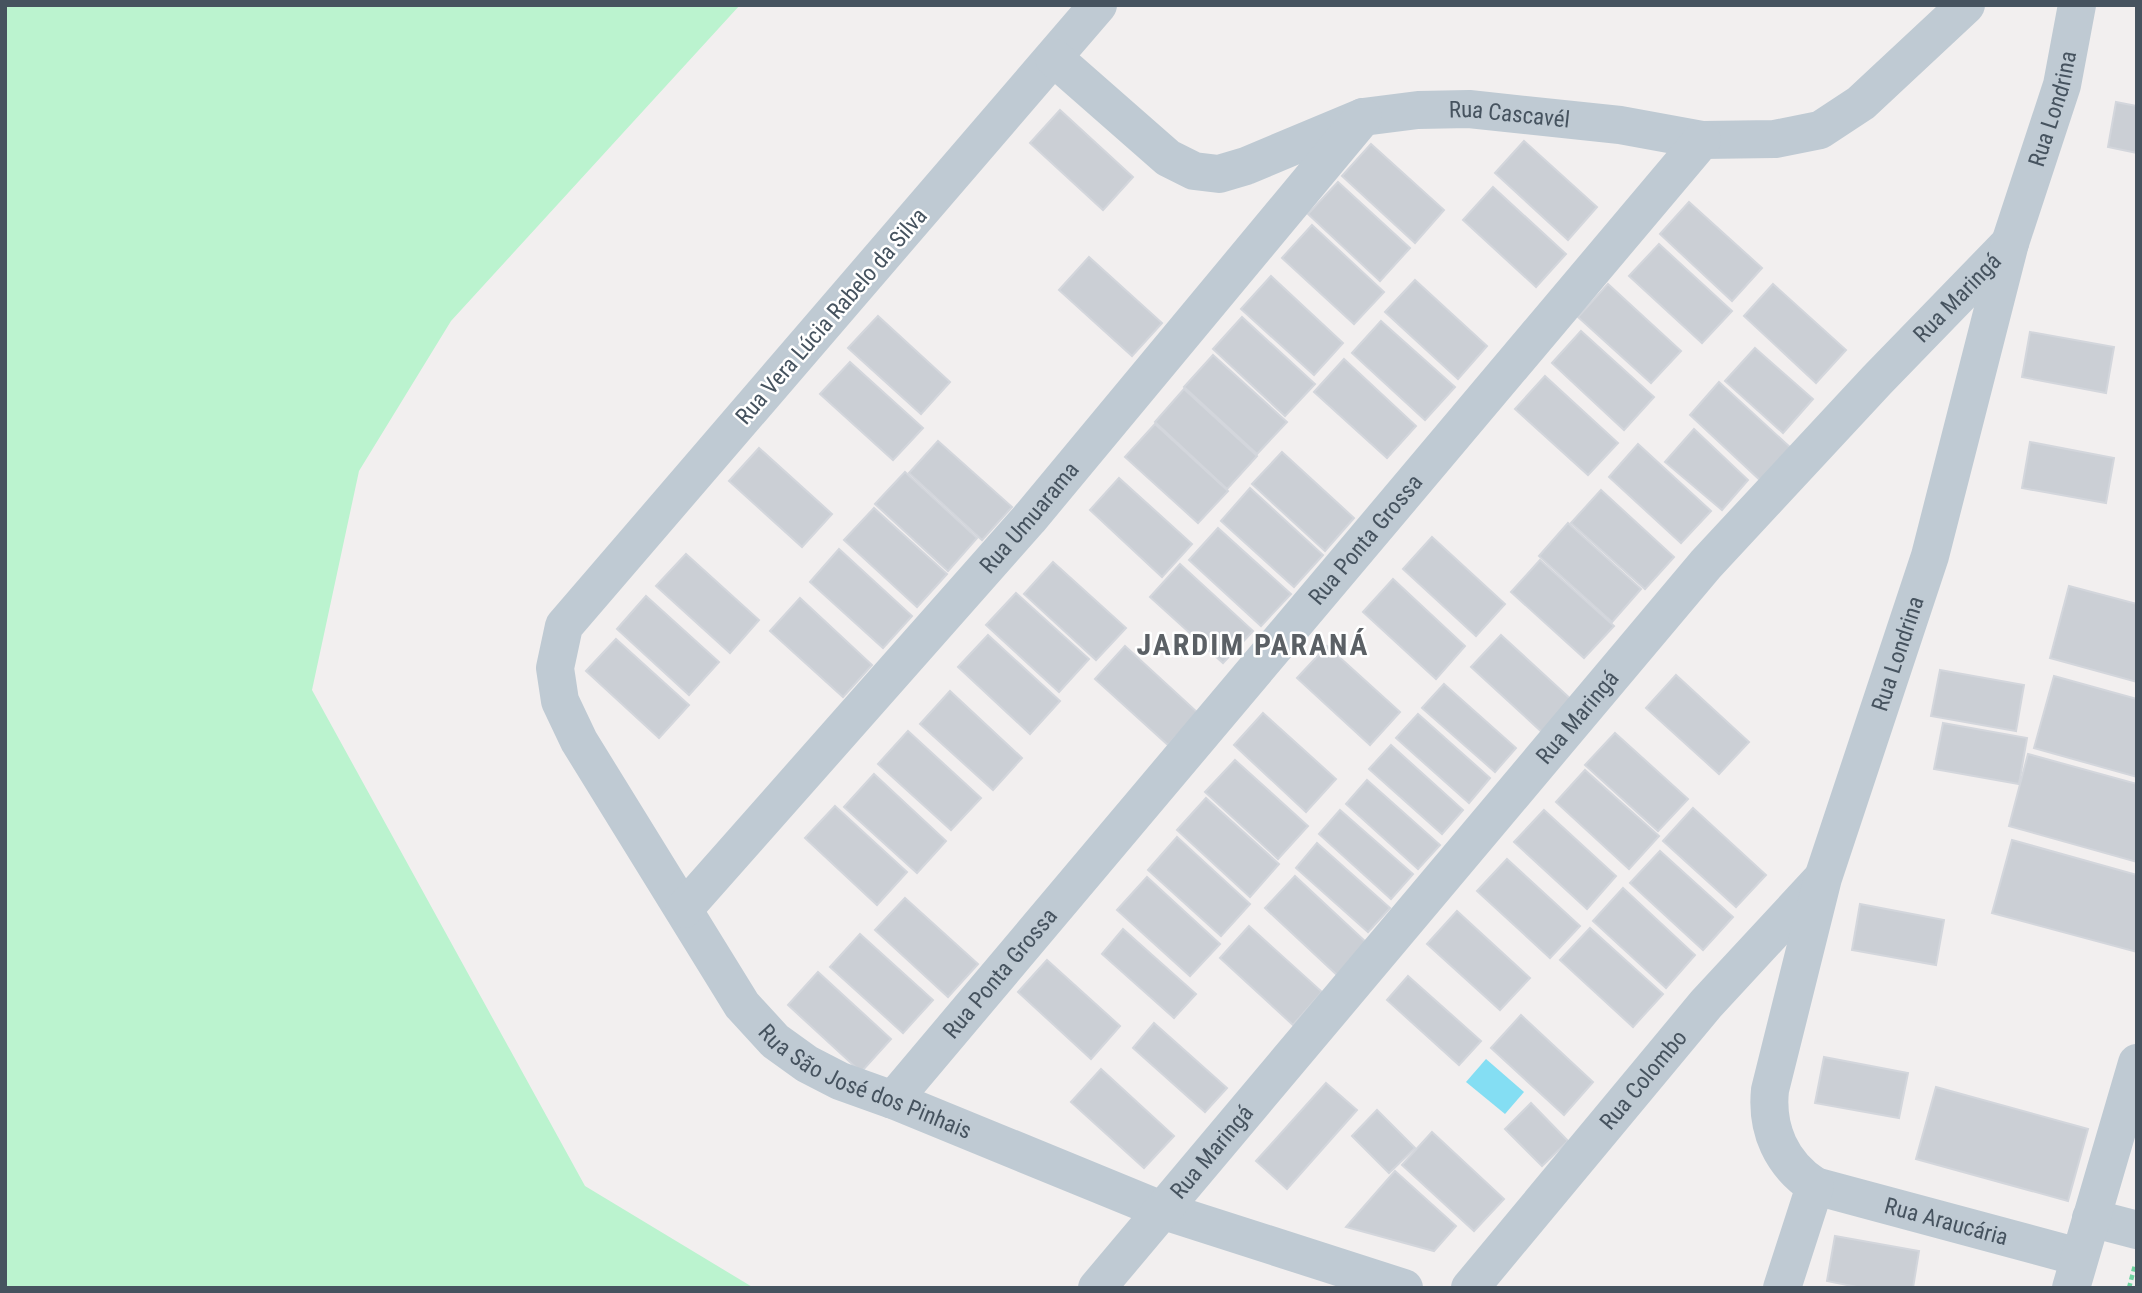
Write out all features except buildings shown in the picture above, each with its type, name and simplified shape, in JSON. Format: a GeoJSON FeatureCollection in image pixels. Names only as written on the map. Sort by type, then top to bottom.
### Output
{"type":"FeatureCollection","features":[{"type":"Feature","properties":{"kind":"street","name":"Rua Vera Lúcia Rabelo da Silva"},"geometry":{"type":"LineString","coordinates":[[564,626],[1098,5]]}},
{"type":"Feature","properties":{"kind":"street","name":"Rua Cascavél"},"geometry":{"type":"LineString","coordinates":[[1054,58],[1168,158],[1194,171],[1219,174],[1246,166],[1363,117],[1418,110],[1469,109],[1620,125],[1702,140],[1775,139],[1820,130],[1861,103],[1966,5]]}},
{"type":"Feature","properties":{"kind":"street","name":"Rua Londrina"},"geometry":{"type":"LineString","coordinates":[[1815,1186],[1800,1177],[1779,1149],[1768,1107],[1770,1090],[1823,878],[1930,556],[2010,243],[2062,85],[2077,5]]}},
{"type":"Feature","properties":{"kind":"street","name":"Rua Umuarama"},"geometry":{"type":"LineString","coordinates":[[684,909],[1029,519],[1363,117]]}},
{"type":"Feature","properties":{"kind":"street","name":"Rua Ponta Grossa"},"geometry":{"type":"LineString","coordinates":[[893,1100],[1702,140]]}},
{"type":"Feature","properties":{"kind":"street","name":"Rua Maringá"},"geometry":{"type":"LineString","coordinates":[[1097,1288],[1706,564],[1877,380],[2010,243]]}},
{"type":"Feature","properties":{"kind":"street","name":"Rua São José dos Pinhais"},"geometry":{"type":"LineString","coordinates":[[564,626],[555,668],[560,701],[579,741],[742,1005],[775,1041],[807,1064],[841,1081],[1164,1211],[1404,1288]]}},
{"type":"Feature","properties":{"kind":"street","name":"Rua Colombo"},"geometry":{"type":"LineString","coordinates":[[1470,1288],[1706,1004],[1823,878]]}},
{"type":"Feature","properties":{"kind":"street"},"geometry":{"type":"LineString","coordinates":[[2075,1273],[2137,1063]]}},
{"type":"Feature","properties":{"kind":"street","name":"Rua Araucária"},"geometry":{"type":"LineString","coordinates":[[1815,1186],[2075,1273]]}},
{"type":"Feature","properties":{"kind":"street"},"geometry":{"type":"LineString","coordinates":[[1782,1288],[1815,1186]]}},
{"type":"Feature","properties":{"kind":"street"},"geometry":{"type":"LineString","coordinates":[[2091,1218],[2137,1230]]}},
{"type":"Feature","properties":{"kind":"path"},"geometry":{"type":"LineString","coordinates":[[2129,1288],[2137,1258]]}},
{"type":"Feature","properties":{"kind":"green space"},"geometry":{"type":"Polygon","coordinates":[[[5,5],[740,5],[451,321],[359,471],[312,690],[585,1186],[754,1288],[5,1288],[5,5]]]}},
{"type":"Feature","properties":{"kind":"water"},"geometry":{"type":"Polygon","coordinates":[[[1486,1059],[1524,1092],[1505,1114],[1466,1082],[1486,1059]]]}},
{"type":"Feature","properties":{"kind":"district","name":"JARDIM PARANÁ"},"geometry":{"type":"Point","coordinates":[1253,645]}}]}
